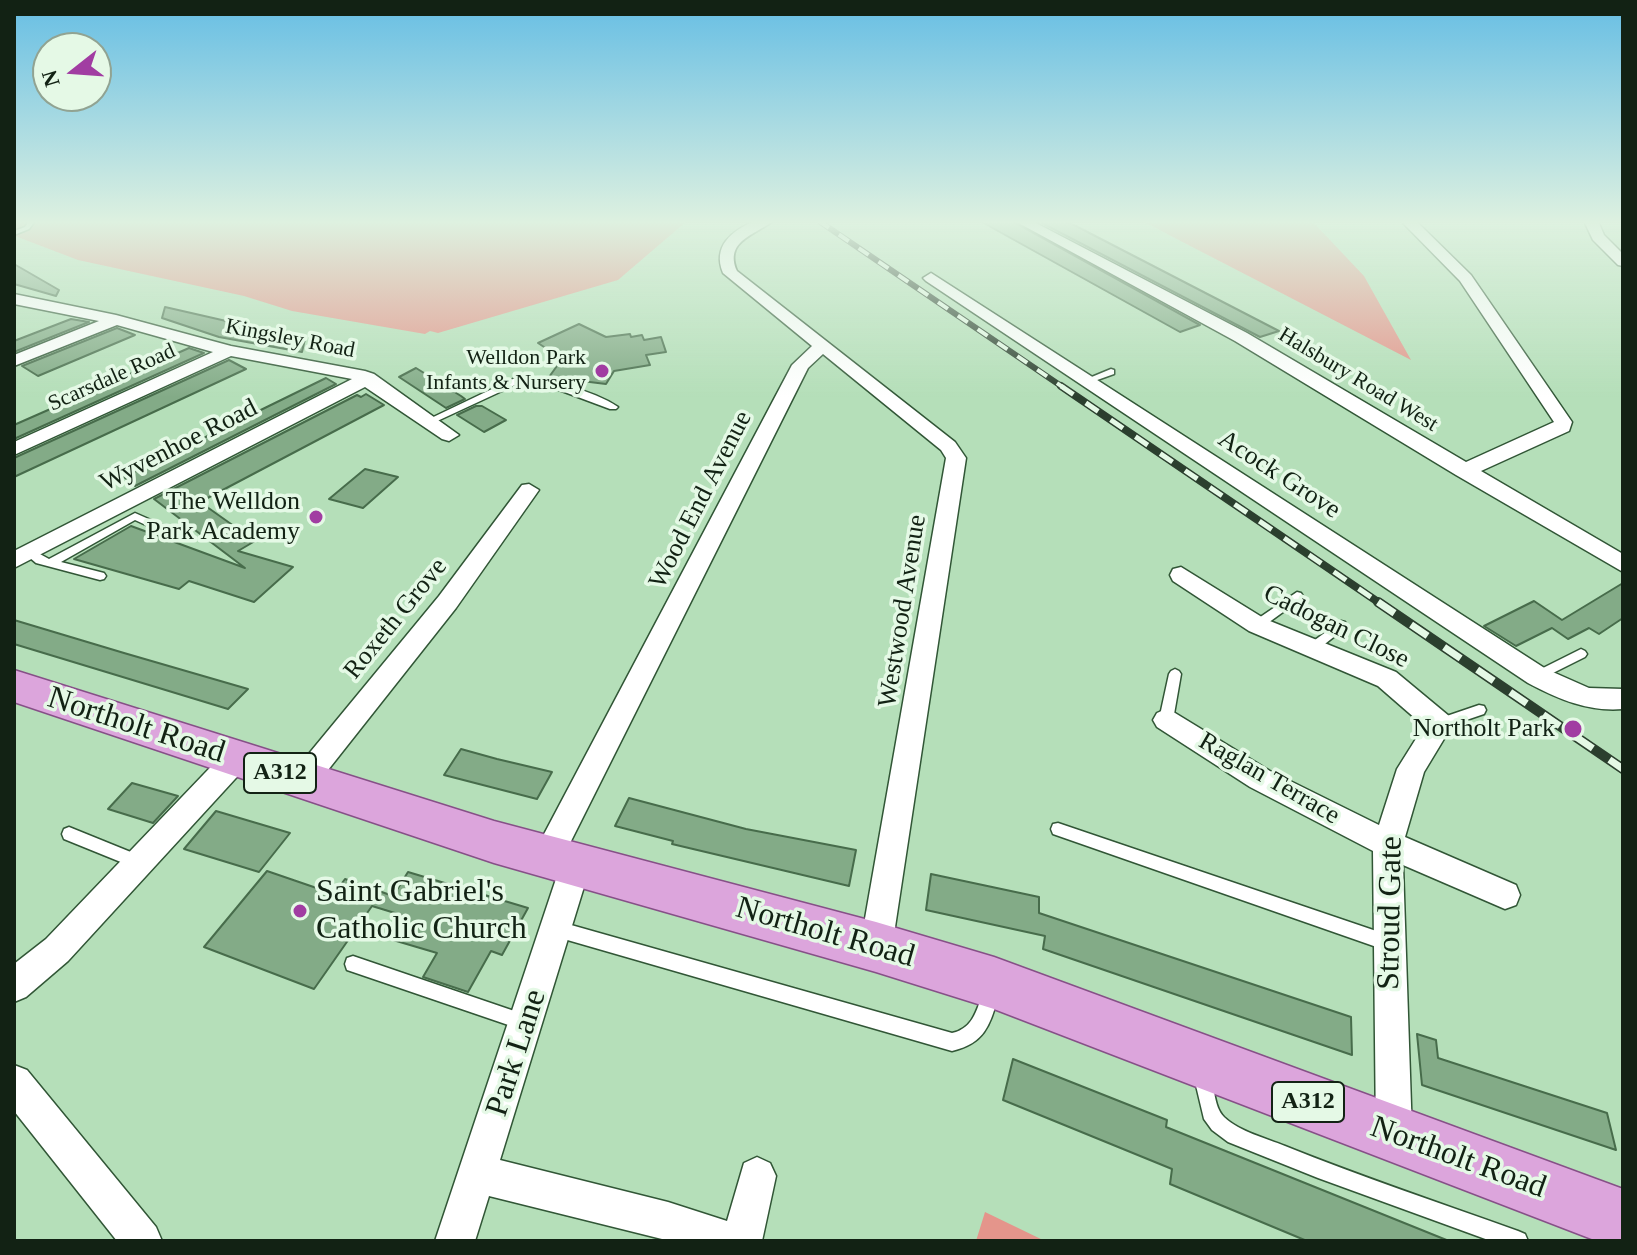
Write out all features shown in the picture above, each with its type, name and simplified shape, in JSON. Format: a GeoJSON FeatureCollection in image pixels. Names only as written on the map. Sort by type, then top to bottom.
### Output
{"type":"FeatureCollection","features":[{"type":"Feature","properties":{"kind":"main road","name":"Northolt Road"},"geometry":{"type":"LineString","coordinates":[[14,686],[494,842],[876,947],[994,983],[1623,1220]]}},
{"type":"Feature","properties":{"kind":"street"},"geometry":{"type":"LineString","coordinates":[[739,280],[822,346]]}},
{"type":"Feature","properties":{"kind":"street","name":"Acock Grove"},"geometry":{"type":"LineString","coordinates":[[933,280],[1537,676],[1569,693],[1614,700]]}},
{"type":"Feature","properties":{"kind":"street","name":"Halsbury Road West"},"geometry":{"type":"LineString","coordinates":[[1133,280],[1241,337],[1623,564]]}},
{"type":"Feature","properties":{"kind":"street"},"geometry":{"type":"LineString","coordinates":[[1463,471],[1562,427],[1563,422],[1467,280]]}},
{"type":"Feature","properties":{"kind":"street","name":"Kingsley Road"},"geometry":{"type":"LineString","coordinates":[[14,299],[116,320],[229,351],[368,378],[449,435]]}},
{"type":"Feature","properties":{"kind":"street"},"geometry":{"type":"LineString","coordinates":[[14,361],[116,320]]}},
{"type":"Feature","properties":{"kind":"street","name":"Wood End Avenue"},"geometry":{"type":"LineString","coordinates":[[562,860],[801,365],[822,346]]}},
{"type":"Feature","properties":{"kind":"street","name":"Westwood Avenue"},"geometry":{"type":"LineString","coordinates":[[822,346],[948,446],[956,458],[876,947]]}},
{"type":"Feature","properties":{"kind":"street","name":"Scarsdale Road"},"geometry":{"type":"LineString","coordinates":[[14,449],[229,351]]}},
{"type":"Feature","properties":{"kind":"street","name":"Wyvenhoe Road"},"geometry":{"type":"LineString","coordinates":[[22,556],[368,378]]}},
{"type":"Feature","properties":{"kind":"street","name":"Roxeth Grove"},"geometry":{"type":"LineString","coordinates":[[303,781],[414,648],[472,573],[529,490]]}},
{"type":"Feature","properties":{"kind":"street","name":"Cadogan Close"},"geometry":{"type":"LineString","coordinates":[[1181,575],[1257,625],[1387,679],[1432,717]]}},
{"type":"Feature","properties":{"kind":"street","name":"Stroud Gate"},"geometry":{"type":"LineString","coordinates":[[1394,1135],[1388,844],[1411,769],[1432,717]]}},
{"type":"Feature","properties":{"kind":"street","name":"Raglan Terrace"},"geometry":{"type":"LineString","coordinates":[[1166,720],[1260,779],[1388,844],[1505,895]]}},
{"type":"Feature","properties":{"kind":"street"},"geometry":{"type":"LineString","coordinates":[[14,985],[57,950],[236,759]]}},
{"type":"Feature","properties":{"kind":"street","name":"Park Lane"},"geometry":{"type":"LineString","coordinates":[[455,1241],[557,929],[562,860]]}},
{"type":"Feature","properties":{"kind":"street"},"geometry":{"type":"LineString","coordinates":[[14,1083],[142,1241]]}},
{"type":"Feature","properties":{"kind":"street"},"geometry":{"type":"LineString","coordinates":[[478,1174],[668,1221],[729,1241]]}},
{"type":"Feature","properties":{"kind":"street"},"geometry":{"type":"LineString","coordinates":[[742,1241],[757,1176]]}},
{"type":"Feature","properties":{"kind":"lane"},"geometry":{"type":"LineString","coordinates":[[1086,381],[1111,372]]}},
{"type":"Feature","properties":{"kind":"lane"},"geometry":{"type":"LineString","coordinates":[[430,421],[515,381],[527,380],[557,385],[613,407]]}},
{"type":"Feature","properties":{"kind":"lane"},"geometry":{"type":"LineString","coordinates":[[50,563],[135,516],[165,530]]}},
{"type":"Feature","properties":{"kind":"lane"},"geometry":{"type":"LineString","coordinates":[[22,556],[100,576]]}},
{"type":"Feature","properties":{"kind":"lane"},"geometry":{"type":"LineString","coordinates":[[1257,625],[1297,596]]}},
{"type":"Feature","properties":{"kind":"lane"},"geometry":{"type":"LineString","coordinates":[[1312,648],[1341,625]]}},
{"type":"Feature","properties":{"kind":"lane"},"geometry":{"type":"LineString","coordinates":[[1537,676],[1581,654]]}},
{"type":"Feature","properties":{"kind":"lane"},"geometry":{"type":"LineString","coordinates":[[1166,720],[1175,674]]}},
{"type":"Feature","properties":{"kind":"lane"},"geometry":{"type":"LineString","coordinates":[[1432,717],[1479,710]]}},
{"type":"Feature","properties":{"kind":"lane"},"geometry":{"type":"LineString","coordinates":[[1058,829],[1388,943]]}},
{"type":"Feature","properties":{"kind":"lane"},"geometry":{"type":"LineString","coordinates":[[69,834],[141,863]]}},
{"type":"Feature","properties":{"kind":"lane"},"geometry":{"type":"LineString","coordinates":[[557,929],[952,1042],[968,1040],[980,1028],[994,983]]}},
{"type":"Feature","properties":{"kind":"lane"},"geometry":{"type":"LineString","coordinates":[[353,964],[526,1023]]}},
{"type":"Feature","properties":{"kind":"lane"},"geometry":{"type":"LineString","coordinates":[[1200,1061],[1210,1113],[1218,1124],[1235,1135],[1318,1169],[1518,1241]]}},
{"type":"Feature","properties":{"kind":"shaded area"},"geometry":{"type":"Polygon","coordinates":[[[168,280],[619,280],[438,333],[430,331],[425,334],[292,311],[244,296],[168,280]]]}},
{"type":"Feature","properties":{"kind":"shaded area"},"geometry":{"type":"Polygon","coordinates":[[[1255,280],[1366,280],[1411,360],[1255,280]]]}},
{"type":"Feature","properties":{"kind":"shaded area"},"geometry":{"type":"Polygon","coordinates":[[[985,1212],[1045,1241],[976,1241],[985,1212]]]}},
{"type":"Feature","properties":{"kind":"building"},"geometry":{"type":"Polygon","coordinates":[[[14,280],[41,280],[59,290],[56,296],[14,284],[14,280]]]}},
{"type":"Feature","properties":{"kind":"building"},"geometry":{"type":"Polygon","coordinates":[[[1086,280],[1118,280],[1200,325],[1180,332],[1086,280]]]}},
{"type":"Feature","properties":{"kind":"building"},"geometry":{"type":"Polygon","coordinates":[[[1150,280],[1180,280],[1279,331],[1260,337],[1150,280]]]}},
{"type":"Feature","properties":{"kind":"building"},"geometry":{"type":"Polygon","coordinates":[[[165,307],[305,339],[302,352],[219,337],[162,318],[165,307]]]}},
{"type":"Feature","properties":{"kind":"building"},"geometry":{"type":"Polygon","coordinates":[[[71,319],[89,322],[14,352],[14,341],[71,319]]]}},
{"type":"Feature","properties":{"kind":"building"},"geometry":{"type":"Polygon","coordinates":[[[579,324],[606,337],[630,334],[631,337],[642,335],[644,340],[661,337],[666,352],[646,355],[650,365],[614,371],[606,384],[549,377],[562,359],[538,343],[579,324]]]}},
{"type":"Feature","properties":{"kind":"building"},"geometry":{"type":"Polygon","coordinates":[[[117,328],[135,335],[38,376],[22,366],[117,328]]]}},
{"type":"Feature","properties":{"kind":"building"},"geometry":{"type":"Polygon","coordinates":[[[189,348],[204,353],[14,439],[14,425],[189,348]]]}},
{"type":"Feature","properties":{"kind":"building"},"geometry":{"type":"Polygon","coordinates":[[[229,360],[246,369],[14,477],[14,458],[229,360]]]}},
{"type":"Feature","properties":{"kind":"building"},"geometry":{"type":"Polygon","coordinates":[[[416,368],[465,399],[446,408],[399,377],[416,368]]]}},
{"type":"Feature","properties":{"kind":"building"},"geometry":{"type":"Polygon","coordinates":[[[326,378],[336,384],[135,486],[124,477],[326,378]]]}},
{"type":"Feature","properties":{"kind":"building"},"geometry":{"type":"Polygon","coordinates":[[[366,394],[384,405],[200,502],[255,541],[238,551],[293,567],[254,602],[189,581],[179,589],[74,559],[131,526],[245,568],[154,499],[357,395],[361,397],[366,394]]]}},
{"type":"Feature","properties":{"kind":"building"},"geometry":{"type":"Polygon","coordinates":[[[482,406],[506,420],[484,432],[457,415],[482,406]]]}},
{"type":"Feature","properties":{"kind":"building"},"geometry":{"type":"Polygon","coordinates":[[[365,469],[398,477],[363,508],[329,499],[365,469]]]}},
{"type":"Feature","properties":{"kind":"building"},"geometry":{"type":"Polygon","coordinates":[[[1623,583],[1623,618],[1599,634],[1589,628],[1568,639],[1552,628],[1516,646],[1484,626],[1534,601],[1562,620],[1623,583]]]}},
{"type":"Feature","properties":{"kind":"building"},"geometry":{"type":"Polygon","coordinates":[[[14,620],[248,689],[228,709],[14,644],[14,620]]]}},
{"type":"Feature","properties":{"kind":"building"},"geometry":{"type":"Polygon","coordinates":[[[461,749],[552,772],[537,799],[444,775],[461,749]]]}},
{"type":"Feature","properties":{"kind":"building"},"geometry":{"type":"Polygon","coordinates":[[[132,783],[178,796],[153,823],[108,809],[132,783]]]}},
{"type":"Feature","properties":{"kind":"building"},"geometry":{"type":"Polygon","coordinates":[[[629,798],[746,829],[856,850],[849,886],[672,844],[673,841],[615,826],[629,798]]]}},
{"type":"Feature","properties":{"kind":"building"},"geometry":{"type":"Polygon","coordinates":[[[216,811],[290,833],[259,872],[184,849],[216,811]]]}},
{"type":"Feature","properties":{"kind":"building"},"geometry":{"type":"Polygon","coordinates":[[[267,871],[334,894],[345,879],[393,896],[408,872],[528,908],[502,955],[491,951],[468,992],[423,977],[437,953],[393,940],[408,917],[372,906],[314,989],[204,947],[267,871]]]}},
{"type":"Feature","properties":{"kind":"building"},"geometry":{"type":"Polygon","coordinates":[[[931,874],[1039,897],[1039,913],[1351,1017],[1352,1055],[1043,949],[1045,936],[926,910],[931,874]]]}},
{"type":"Feature","properties":{"kind":"building"},"geometry":{"type":"Polygon","coordinates":[[[1417,1034],[1436,1040],[1438,1058],[1607,1113],[1616,1150],[1422,1085],[1417,1034]]]}},
{"type":"Feature","properties":{"kind":"building"},"geometry":{"type":"Polygon","coordinates":[[[1013,1059],[1167,1120],[1166,1127],[1449,1241],[1307,1241],[1170,1184],[1172,1169],[1003,1100],[1013,1059]]]}},
{"type":"Feature","properties":{"kind":"railway"},"geometry":{"type":"LineString","coordinates":[[905,280],[1064,388]]}},
{"type":"Feature","properties":{"kind":"railway"},"geometry":{"type":"LineString","coordinates":[[1061,386],[1381,604]]}},
{"type":"Feature","properties":{"kind":"railway"},"geometry":{"type":"LineString","coordinates":[[1378,602],[1623,769]]}},
{"type":"Feature","properties":{"kind":"place","name":"Welldon Park Infants & Nursery"},"geometry":{"type":"Point","coordinates":[602,371]}},
{"type":"Feature","properties":{"kind":"place","name":"The Welldon Park Academy"},"geometry":{"type":"Point","coordinates":[316,517]}},
{"type":"Feature","properties":{"kind":"place","name":"Northolt Park"},"geometry":{"type":"Point","coordinates":[1573,729]}},
{"type":"Feature","properties":{"kind":"place","name":"Saint Gabriel's Catholic Church"},"geometry":{"type":"Point","coordinates":[300,911]}}]}
